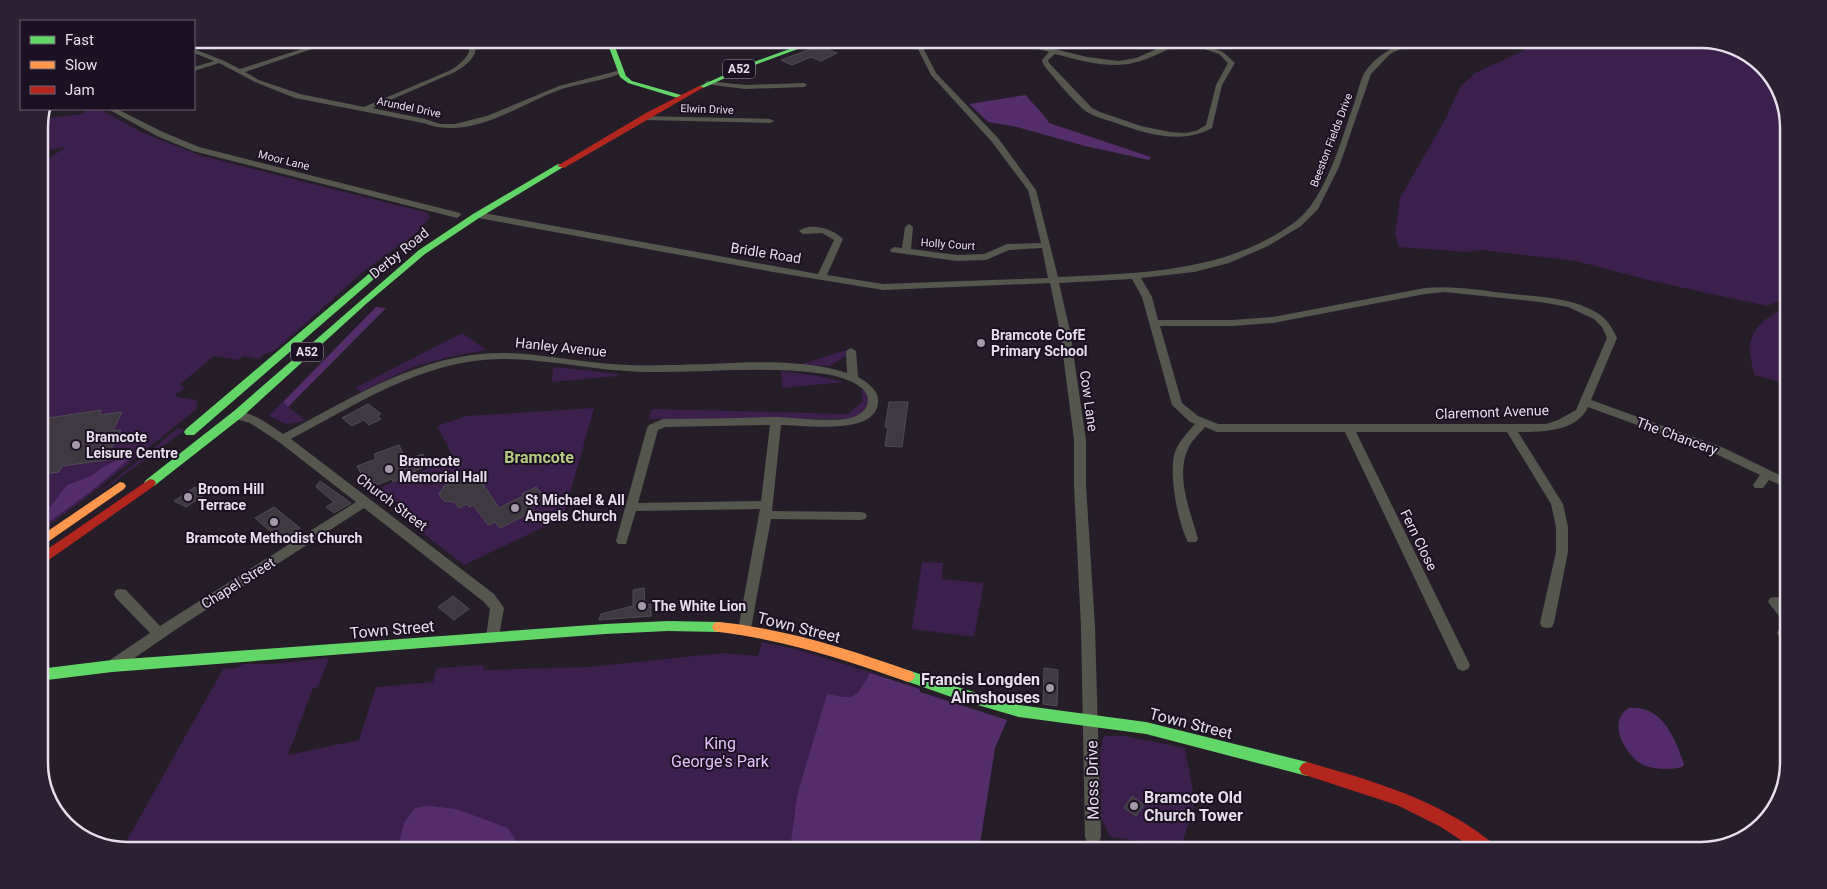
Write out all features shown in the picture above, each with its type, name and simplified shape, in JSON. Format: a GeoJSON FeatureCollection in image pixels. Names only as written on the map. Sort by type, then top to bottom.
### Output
{"type":"FeatureCollection","features":[{"type":"Feature","properties":{"kind":"main road"},"geometry":{"type":"LineString","coordinates":[[612,48],[623,77],[630,82],[673,96]]}},
{"type":"Feature","properties":{"kind":"main road","name":"Derby Road"},"geometry":{"type":"LineString","coordinates":[[442,225],[729,65],[778,48]]}},
{"type":"Feature","properties":{"kind":"main road","name":"Derby Road"},"geometry":{"type":"LineString","coordinates":[[48,556],[236,415],[406,264],[478,215],[643,118],[673,96],[768,57],[795,48]]}},
{"type":"Feature","properties":{"kind":"main road","name":"Derby Road"},"geometry":{"type":"LineString","coordinates":[[181,439],[242,389],[357,287],[406,248]]}},
{"type":"Feature","properties":{"kind":"main road"},"geometry":{"type":"LineString","coordinates":[[48,538],[128,480]]}},
{"type":"Feature","properties":{"kind":"main road","name":"Town Street"},"geometry":{"type":"LineString","coordinates":[[48,674],[112,666],[653,626],[745,630],[804,642],[975,700],[1023,712],[1126,725],[1172,733],[1346,780],[1443,817],[1480,842]]}},
{"type":"Feature","properties":{"kind":"street"},"geometry":{"type":"LineString","coordinates":[[238,72],[311,48]]}},
{"type":"Feature","properties":{"kind":"street"},"geometry":{"type":"LineString","coordinates":[[364,109],[459,67],[472,54],[472,48]]}},
{"type":"Feature","properties":{"kind":"street","name":"Cow Lane"},"geometry":{"type":"LineString","coordinates":[[920,48],[933,74],[995,140],[1023,176],[1036,199],[1065,331],[1080,440],[1091,722]]}},
{"type":"Feature","properties":{"kind":"street"},"geometry":{"type":"LineString","coordinates":[[1046,48],[1102,62],[1125,63],[1164,48]]}},
{"type":"Feature","properties":{"kind":"street"},"geometry":{"type":"LineString","coordinates":[[1055,50],[1047,57],[1045,62],[1089,110],[1164,134],[1187,135],[1200,132],[1209,126],[1219,85],[1232,63],[1221,53],[1208,48]]}},
{"type":"Feature","properties":{"kind":"street","name":"Beeston Fields Drive"},"geometry":{"type":"LineString","coordinates":[[1053,279],[1135,276],[1194,269],[1226,261],[1265,244],[1298,224],[1318,203],[1327,185],[1368,73],[1388,53],[1399,48]]}},
{"type":"Feature","properties":{"kind":"street","name":"Arundel Drive"},"geometry":{"type":"LineString","coordinates":[[195,52],[220,61],[272,88],[298,96],[425,121],[430,124],[466,124],[495,116],[564,86],[621,72]]}},
{"type":"Feature","properties":{"kind":"street"},"geometry":{"type":"LineString","coordinates":[[195,70],[220,61]]}},
{"type":"Feature","properties":{"kind":"street"},"geometry":{"type":"LineString","coordinates":[[707,83],[745,87],[804,85]]}},
{"type":"Feature","properties":{"kind":"street","name":"Moor Lane"},"geometry":{"type":"LineString","coordinates":[[114,110],[160,134],[196,149],[458,215]]}},
{"type":"Feature","properties":{"kind":"street","name":"Elwin Drive"},"geometry":{"type":"LineString","coordinates":[[643,118],[770,122]]}},
{"type":"Feature","properties":{"kind":"street","name":"Bridle Road"},"geometry":{"type":"LineString","coordinates":[[478,215],[773,269],[883,287],[1053,279]]}},
{"type":"Feature","properties":{"kind":"street","name":"Holly Court"},"geometry":{"type":"LineString","coordinates":[[906,252],[909,226]]}},
{"type":"Feature","properties":{"kind":"street"},"geometry":{"type":"LineString","coordinates":[[803,231],[824,230],[839,239],[822,276]]}},
{"type":"Feature","properties":{"kind":"street","name":"Holly Court"},"geometry":{"type":"LineString","coordinates":[[894,250],[957,258],[986,257],[1007,247],[1046,245]]}},
{"type":"Feature","properties":{"kind":"street","name":"Claremont Avenue"},"geometry":{"type":"LineString","coordinates":[[1135,276],[1147,297],[1177,404],[1184,412],[1202,423],[1217,428],[1546,428],[1562,423],[1580,412],[1586,402],[1612,338],[1606,324],[1598,318],[1589,312],[1565,304],[1444,289],[1273,320],[1232,323],[1155,323]]}},
{"type":"Feature","properties":{"kind":"street"},"geometry":{"type":"LineString","coordinates":[[622,541],[653,428],[663,423],[776,421],[838,424],[860,420],[870,412],[873,400],[866,387],[854,378],[850,351]]}},
{"type":"Feature","properties":{"kind":"street","name":"Hanley Avenue"},"geometry":{"type":"LineString","coordinates":[[283,439],[399,378],[440,364],[491,357],[533,358],[622,368],[777,366],[817,370],[854,378]]}},
{"type":"Feature","properties":{"kind":"street","name":"The Chancery"},"geometry":{"type":"LineString","coordinates":[[1586,402],[1720,452],[1780,480]]}},
{"type":"Feature","properties":{"kind":"street","name":"Church Street"},"geometry":{"type":"LineString","coordinates":[[236,415],[254,420],[283,439],[489,598],[497,608],[493,637]]}},
{"type":"Feature","properties":{"kind":"street"},"geometry":{"type":"LineString","coordinates":[[745,630],[766,510],[776,421]]}},
{"type":"Feature","properties":{"kind":"street"},"geometry":{"type":"LineString","coordinates":[[1192,539],[1179,480],[1178,465],[1180,452],[1202,423]]}},
{"type":"Feature","properties":{"kind":"street","name":"Fern Close"},"geometry":{"type":"LineString","coordinates":[[1348,428],[1463,665]]}},
{"type":"Feature","properties":{"kind":"street"},"geometry":{"type":"LineString","coordinates":[[1510,429],[1557,504],[1562,527],[1562,552],[1547,623]]}},
{"type":"Feature","properties":{"kind":"street"},"geometry":{"type":"LineString","coordinates":[[1759,485],[1767,473]]}},
{"type":"Feature","properties":{"kind":"street","name":"Chapel Street"},"geometry":{"type":"LineString","coordinates":[[112,666],[159,633],[365,502]]}},
{"type":"Feature","properties":{"kind":"street"},"geometry":{"type":"LineString","coordinates":[[631,507],[766,510],[861,516]]}},
{"type":"Feature","properties":{"kind":"street"},"geometry":{"type":"LineString","coordinates":[[121,594],[159,633]]}},
{"type":"Feature","properties":{"kind":"street"},"geometry":{"type":"LineString","coordinates":[[1775,602],[1780,607]]}},
{"type":"Feature","properties":{"kind":"street","name":"Moss Drive"},"geometry":{"type":"LineString","coordinates":[[1091,722],[1093,837]]}},
{"type":"Feature","properties":{"kind":"green space"},"geometry":{"type":"Polygon","coordinates":[[[1520,48],[1710,48],[1735,56],[1752,67],[1766,83],[1778,111],[1779,301],[1767,306],[1652,281],[1576,261],[1482,250],[1467,252],[1399,247],[1395,233],[1400,198],[1445,120],[1460,87],[1475,73],[1525,50],[1520,48]]]}},
{"type":"Feature","properties":{"kind":"green space"},"geometry":{"type":"Polygon","coordinates":[[[86,110],[101,110],[141,132],[199,155],[428,213],[430,218],[415,234],[364,271],[273,352],[264,354],[259,359],[244,356],[238,360],[214,356],[179,385],[185,387],[174,396],[197,400],[196,406],[199,407],[82,501],[48,526],[48,159],[66,147],[48,150],[48,122],[48,118],[83,114],[86,110]]]}},
{"type":"Feature","properties":{"kind":"green space"},"geometry":{"type":"Polygon","coordinates":[[[1779,311],[1779,382],[1754,375],[1750,355],[1752,337],[1755,331],[1770,316],[1779,311]]]}},
{"type":"Feature","properties":{"kind":"green space"},"geometry":{"type":"Polygon","coordinates":[[[462,333],[487,350],[449,357],[413,367],[361,392],[355,388],[462,333]]]}},
{"type":"Feature","properties":{"kind":"green space"},"geometry":{"type":"Polygon","coordinates":[[[846,350],[846,356],[830,366],[798,365],[846,350]]]}},
{"type":"Feature","properties":{"kind":"green space"},"geometry":{"type":"Polygon","coordinates":[[[553,368],[618,374],[617,376],[553,382],[553,368]]]}},
{"type":"Feature","properties":{"kind":"green space"},"geometry":{"type":"Polygon","coordinates":[[[781,371],[818,376],[844,382],[782,388],[781,371]]]}},
{"type":"Feature","properties":{"kind":"green space"},"geometry":{"type":"Polygon","coordinates":[[[861,390],[864,390],[869,400],[868,407],[855,418],[649,419],[652,409],[848,414],[863,401],[861,390]]]}},
{"type":"Feature","properties":{"kind":"green space"},"geometry":{"type":"Polygon","coordinates":[[[282,402],[306,421],[286,424],[269,416],[282,402]]]}},
{"type":"Feature","properties":{"kind":"green space"},"geometry":{"type":"Polygon","coordinates":[[[594,408],[563,518],[464,565],[420,531],[424,524],[379,488],[454,458],[437,426],[466,416],[594,408]]]}},
{"type":"Feature","properties":{"kind":"green space"},"geometry":{"type":"Polygon","coordinates":[[[178,428],[185,430],[90,500],[178,428]]]}},
{"type":"Feature","properties":{"kind":"green space"},"geometry":{"type":"Polygon","coordinates":[[[922,562],[943,563],[942,579],[984,583],[974,637],[912,629],[922,562]]]}},
{"type":"Feature","properties":{"kind":"green space","name":"King George's Park"},"geometry":{"type":"Polygon","coordinates":[[[762,642],[799,650],[879,675],[842,744],[822,792],[808,842],[126,842],[223,669],[236,668],[243,664],[273,664],[329,658],[318,687],[313,688],[288,755],[359,740],[376,687],[433,682],[437,668],[484,665],[483,670],[589,667],[723,653],[758,656],[762,642]]]}},
{"type":"Feature","properties":{"kind":"green space"},"geometry":{"type":"Polygon","coordinates":[[[1106,736],[1124,736],[1185,748],[1195,802],[1183,842],[1146,842],[1110,837],[1101,818],[1100,753],[1103,738],[1106,736]]]}},
{"type":"Feature","properties":{"kind":"shaded area"},"geometry":{"type":"Polygon","coordinates":[[[1026,95],[1049,123],[1151,157],[1149,160],[1085,146],[1017,127],[988,122],[969,104],[1026,95]]]}},
{"type":"Feature","properties":{"kind":"shaded area"},"geometry":{"type":"Polygon","coordinates":[[[376,307],[386,308],[288,407],[283,402],[376,307]]]}},
{"type":"Feature","properties":{"kind":"shaded area"},"geometry":{"type":"Polygon","coordinates":[[[124,457],[130,458],[90,492],[48,522],[48,506],[51,506],[67,485],[91,476],[105,466],[124,457]]]}},
{"type":"Feature","properties":{"kind":"shaded area"},"geometry":{"type":"Polygon","coordinates":[[[870,673],[920,689],[920,692],[1007,720],[995,748],[980,842],[791,842],[797,796],[827,694],[850,697],[858,693],[870,673]]]}},
{"type":"Feature","properties":{"kind":"shaded area"},"geometry":{"type":"Polygon","coordinates":[[[1629,708],[1651,712],[1659,718],[1672,735],[1684,764],[1682,767],[1667,769],[1644,765],[1628,752],[1620,736],[1619,721],[1622,714],[1629,708]]]}},
{"type":"Feature","properties":{"kind":"shaded area"},"geometry":{"type":"Polygon","coordinates":[[[430,806],[456,809],[508,828],[517,842],[399,842],[404,823],[415,808],[430,806]]]}},
{"type":"Feature","properties":{"kind":"building"},"geometry":{"type":"Polygon","coordinates":[[[814,48],[824,48],[837,53],[821,61],[811,57],[792,65],[781,60],[814,48]]]}},
{"type":"Feature","properties":{"kind":"building"},"geometry":{"type":"Polygon","coordinates":[[[889,402],[908,402],[902,447],[885,446],[888,427],[885,427],[889,402]]]}},
{"type":"Feature","properties":{"kind":"building"},"geometry":{"type":"Polygon","coordinates":[[[368,404],[381,414],[377,416],[381,419],[369,425],[364,420],[352,426],[342,418],[368,404]]]}},
{"type":"Feature","properties":{"kind":"building","name":"Bramcote Leisure Centre"},"geometry":{"type":"Polygon","coordinates":[[[102,410],[99,415],[122,412],[113,431],[121,430],[106,460],[62,466],[59,472],[48,474],[48,418],[102,410]]]}},
{"type":"Feature","properties":{"kind":"building","name":"Bramcote Memorial Hall"},"geometry":{"type":"Polygon","coordinates":[[[399,445],[406,460],[423,454],[428,465],[393,482],[392,479],[369,488],[357,466],[376,459],[374,454],[399,445]]]}},
{"type":"Feature","properties":{"kind":"building"},"geometry":{"type":"Polygon","coordinates":[[[464,471],[476,474],[499,508],[536,487],[545,498],[530,505],[534,511],[500,528],[495,522],[488,525],[473,505],[469,507],[467,504],[459,508],[454,502],[444,501],[439,494],[444,486],[456,480],[464,471]]]}},
{"type":"Feature","properties":{"kind":"building"},"geometry":{"type":"Polygon","coordinates":[[[320,481],[351,503],[334,513],[326,507],[334,502],[316,487],[320,481]]]}},
{"type":"Feature","properties":{"kind":"building","name":"Broom Hill Terrace"},"geometry":{"type":"Polygon","coordinates":[[[195,487],[207,493],[186,507],[174,501],[195,487]]]}},
{"type":"Feature","properties":{"kind":"building","name":"Bramcote Methodist Church"},"geometry":{"type":"Polygon","coordinates":[[[274,507],[300,528],[288,536],[284,534],[278,538],[255,518],[274,507]]]}},
{"type":"Feature","properties":{"kind":"building","name":"The White Lion"},"geometry":{"type":"Polygon","coordinates":[[[644,588],[645,605],[651,604],[651,616],[599,620],[601,614],[633,606],[633,590],[644,588]]]}},
{"type":"Feature","properties":{"kind":"building"},"geometry":{"type":"Polygon","coordinates":[[[453,596],[469,609],[454,620],[438,607],[453,596]]]}},
{"type":"Feature","properties":{"kind":"building","name":"Francis Longden Almshouses"},"geometry":{"type":"Polygon","coordinates":[[[1044,668],[1058,670],[1057,706],[1043,704],[1044,668]]]}},
{"type":"Feature","properties":{"kind":"building","name":"Bramcote Old Church Tower"},"geometry":{"type":"Polygon","coordinates":[[[1132,796],[1144,805],[1136,816],[1124,808],[1132,796]]]}},
{"type":"Feature","properties":{"kind":"traffic: fast"},"geometry":{"type":"LineString","coordinates":[[612,48],[623,77],[630,82],[678,97]]}},
{"type":"Feature","properties":{"kind":"traffic: fast"},"geometry":{"type":"LineString","coordinates":[[701,87],[750,65],[797,48]]}},
{"type":"Feature","properties":{"kind":"traffic: fast"},"geometry":{"type":"LineString","coordinates":[[150,483],[238,414],[422,252],[476,216],[561,166]]}},
{"type":"Feature","properties":{"kind":"traffic: fast"},"geometry":{"type":"LineString","coordinates":[[190,432],[394,257]]}},
{"type":"Feature","properties":{"kind":"traffic: fast"},"geometry":{"type":"LineString","coordinates":[[48,674],[112,666],[605,629],[668,626],[719,627]]}},
{"type":"Feature","properties":{"kind":"traffic: fast"},"geometry":{"type":"LineString","coordinates":[[908,676],[1019,711],[1146,728],[1307,769]]}},
{"type":"Feature","properties":{"kind":"traffic: slow"},"geometry":{"type":"LineString","coordinates":[[48,537],[120,486]]}},
{"type":"Feature","properties":{"kind":"traffic: slow"},"geometry":{"type":"LineString","coordinates":[[719,627],[792,639],[839,652],[908,676]]}},
{"type":"Feature","properties":{"kind":"traffic: jam"},"geometry":{"type":"LineString","coordinates":[[561,166],[701,87]]}},
{"type":"Feature","properties":{"kind":"traffic: jam"},"geometry":{"type":"LineString","coordinates":[[48,555],[150,483]]}},
{"type":"Feature","properties":{"kind":"traffic: jam"},"geometry":{"type":"LineString","coordinates":[[1307,769],[1357,783],[1402,800],[1446,821],[1478,842]]}},
{"type":"Feature","properties":{"kind":"place","name":"Bramcote CofE Primary School"},"geometry":{"type":"Point","coordinates":[981,343]}},
{"type":"Feature","properties":{"kind":"place","name":"Bramcote Leisure Centre"},"geometry":{"type":"Point","coordinates":[76,445]}},
{"type":"Feature","properties":{"kind":"place","name":"Bramcote Memorial Hall"},"geometry":{"type":"Point","coordinates":[389,469]}},
{"type":"Feature","properties":{"kind":"place","name":"Broom Hill Terrace"},"geometry":{"type":"Point","coordinates":[188,497]}},
{"type":"Feature","properties":{"kind":"place","name":"St Michael & All Angels Church"},"geometry":{"type":"Point","coordinates":[515,508]}},
{"type":"Feature","properties":{"kind":"place","name":"Bramcote Methodist Church"},"geometry":{"type":"Point","coordinates":[274,522]}},
{"type":"Feature","properties":{"kind":"place","name":"The White Lion"},"geometry":{"type":"Point","coordinates":[642,606]}},
{"type":"Feature","properties":{"kind":"place","name":"Francis Longden Almshouses"},"geometry":{"type":"Point","coordinates":[1050,688]}},
{"type":"Feature","properties":{"kind":"place","name":"Bramcote Old Church Tower"},"geometry":{"type":"Point","coordinates":[1134,806]}},
{"type":"Feature","properties":{"kind":"district","name":"Bramcote"},"geometry":{"type":"Point","coordinates":[539,457]}}]}
